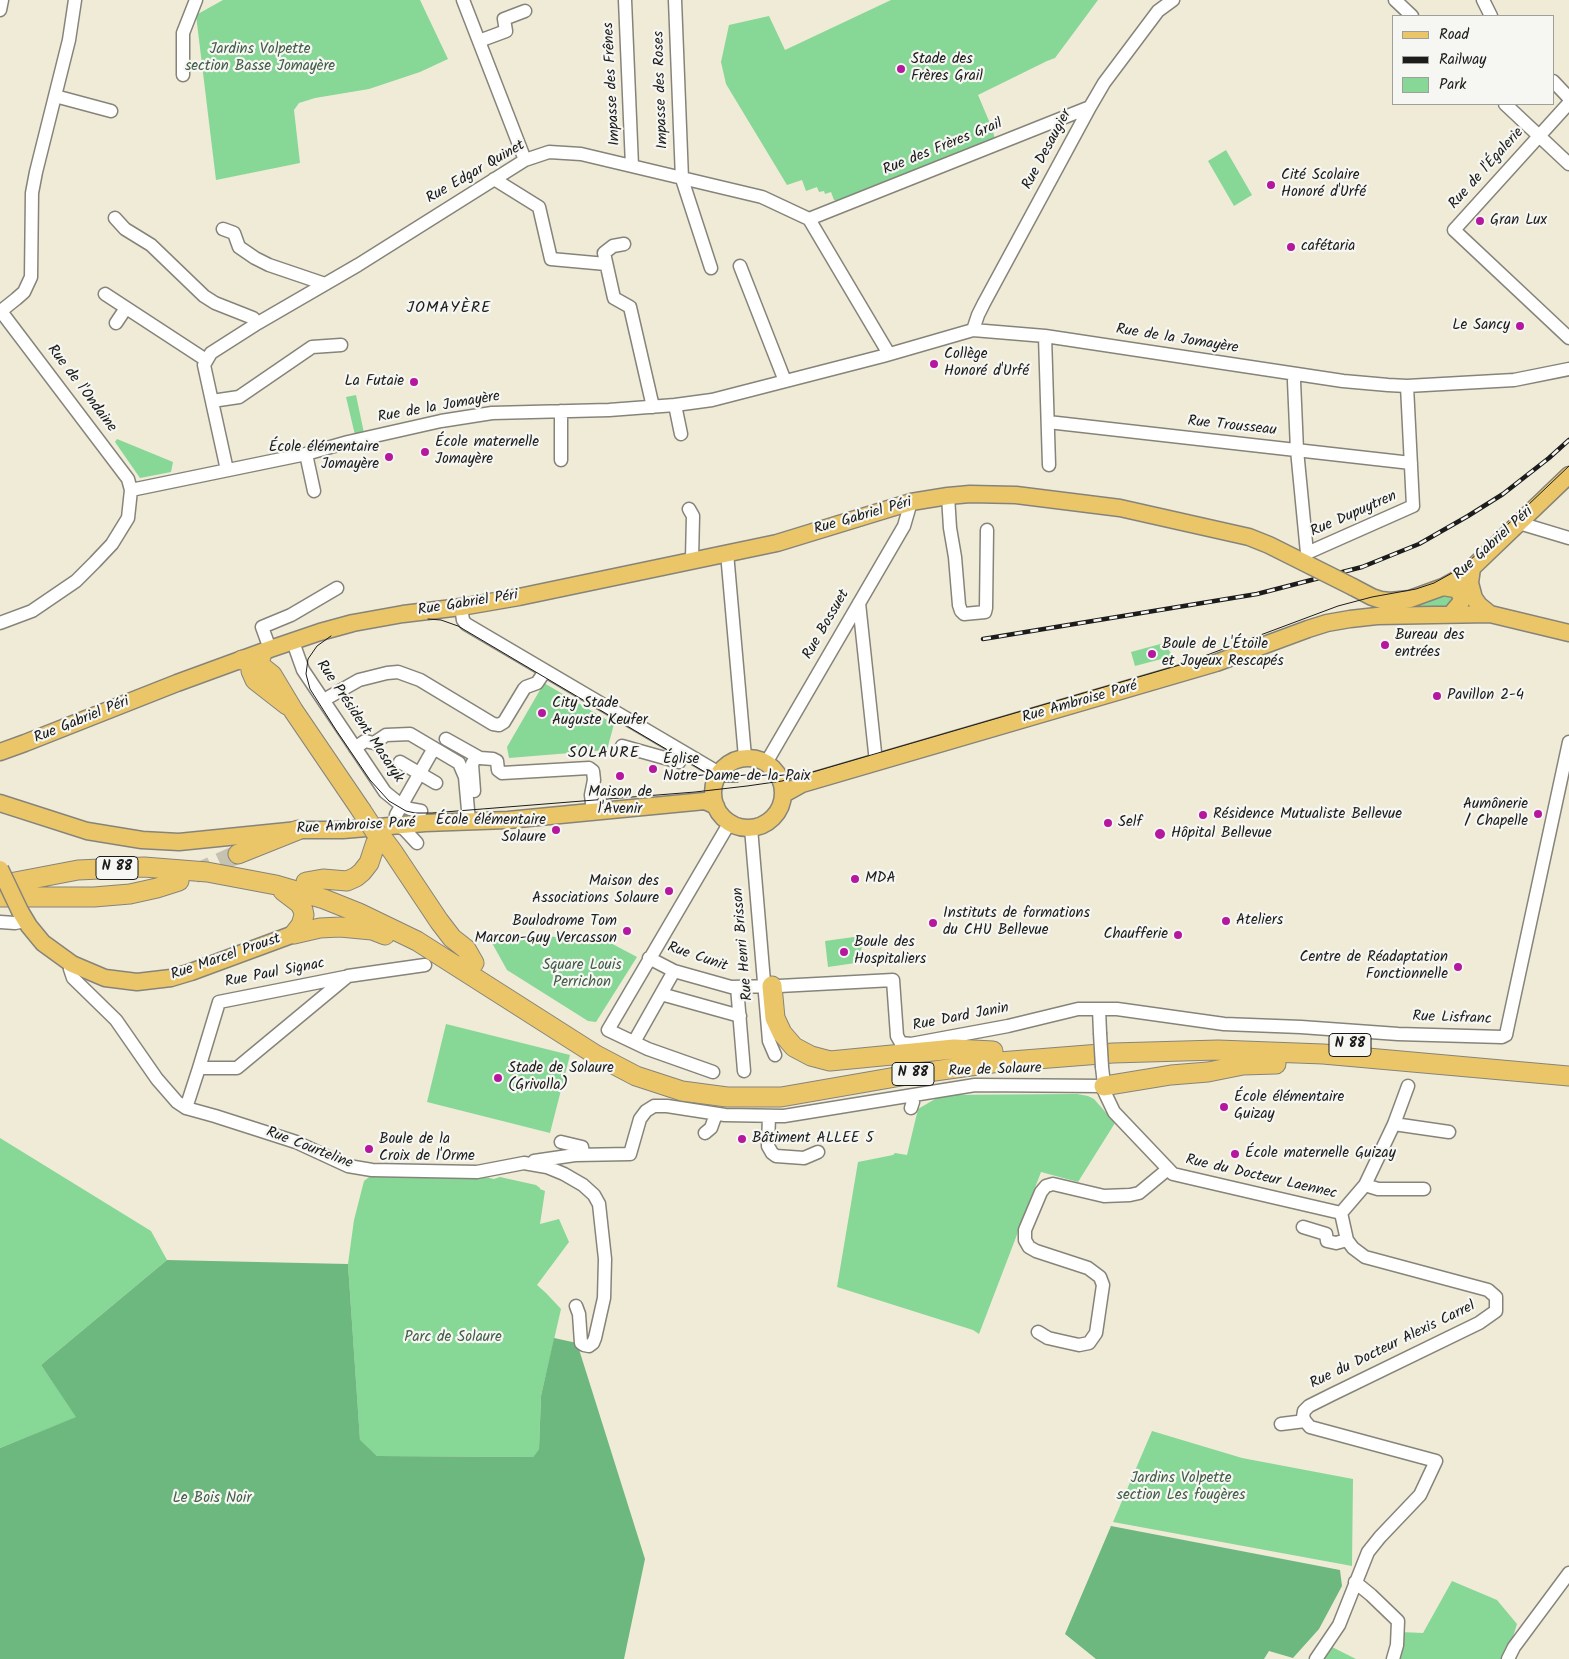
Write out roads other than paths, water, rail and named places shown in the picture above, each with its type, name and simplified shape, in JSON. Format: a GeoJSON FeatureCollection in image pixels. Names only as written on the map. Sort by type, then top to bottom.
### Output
{"type":"FeatureCollection","features":[{"type":"Feature","properties":{"kind":"highway"},"geometry":{"type":"LineString","coordinates":[[267,652],[272,675],[293,710],[377,835],[394,852],[439,921],[452,938],[466,949],[474,963]]}},
{"type":"Feature","properties":{"kind":"highway"},"geometry":{"type":"LineString","coordinates":[[238,854],[298,830]]}},
{"type":"Feature","properties":{"kind":"highway"},"geometry":{"type":"LineString","coordinates":[[306,882],[323,879],[347,880],[356,877],[369,863],[377,835]]}},
{"type":"Feature","properties":{"kind":"highway","name":"N 88"},"geometry":{"type":"LineString","coordinates":[[0,873],[78,860],[146,858],[232,865],[306,882],[385,912],[414,927],[474,963],[599,1045],[624,1058],[664,1074],[704,1084],[745,1087],[777,1086],[931,1059],[994,1051],[1130,1041],[1252,1040],[1316,1042],[1569,1063]]}},
{"type":"Feature","properties":{"kind":"highway","name":"N 88"},"geometry":{"type":"LineString","coordinates":[[0,885],[78,870],[144,867],[207,872],[276,885],[324,899],[359,913],[416,941],[596,1055],[628,1072],[682,1091],[727,1097],[781,1097],[913,1074],[999,1062],[1113,1053],[1218,1050],[1323,1054],[1569,1076]]}},
{"type":"Feature","properties":{"kind":"highway"},"geometry":{"type":"LineString","coordinates":[[0,897],[94,897],[130,894],[179,881]]}},
{"type":"Feature","properties":{"kind":"highway"},"geometry":{"type":"LineString","coordinates":[[276,885],[300,904],[303,910],[304,915],[301,924],[294,934]]}},
{"type":"Feature","properties":{"kind":"highway"},"geometry":{"type":"LineString","coordinates":[[294,934],[320,928],[356,928],[372,930],[402,942],[416,941]]}},
{"type":"Feature","properties":{"kind":"highway","name":"N 88"},"geometry":{"type":"LineString","coordinates":[[768,987],[775,1018],[782,1033],[794,1047],[811,1056],[830,1061],[954,1049],[994,1051]]}},
{"type":"Feature","properties":{"kind":"highway","name":"N 88"},"geometry":{"type":"LineString","coordinates":[[1103,1076],[1171,1075],[1208,1072],[1243,1065],[1323,1061],[1323,1054]]}},
{"type":"Feature","properties":{"kind":"main road","name":"Rue Gabriel Péri"},"geometry":{"type":"LineString","coordinates":[[0,752],[177,683],[320,632],[374,619],[519,597],[692,559],[777,543],[911,502],[948,496],[970,494],[1016,495],[1120,508],[1249,538],[1269,545],[1307,560],[1353,587],[1381,600],[1390,601],[1410,598],[1443,587],[1461,577],[1569,475]]}},
{"type":"Feature","properties":{"kind":"main road"},"geometry":{"type":"LineString","coordinates":[[1472,568],[1470,583],[1474,598],[1490,614]]}},
{"type":"Feature","properties":{"kind":"main road"},"geometry":{"type":"LineString","coordinates":[[1443,587],[1458,591],[1461,596],[1461,602],[1451,614]]}},
{"type":"Feature","properties":{"kind":"main road","name":"Rue Ambroise Paré"},"geometry":{"type":"LineString","coordinates":[[784,794],[798,785],[1216,663],[1321,625],[1350,619],[1378,616],[1490,614],[1569,632]]}},
{"type":"Feature","properties":{"kind":"main road"},"geometry":{"type":"LineString","coordinates":[[745,757],[766,763],[780,777],[783,786],[782,804],[775,816],[764,824],[751,828],[742,827],[724,818],[716,806],[713,787],[716,776],[730,762],[745,757]]}},
{"type":"Feature","properties":{"kind":"main road","name":"Rue Ambroise Paré"},"geometry":{"type":"LineString","coordinates":[[0,803],[87,831],[142,840],[179,842],[298,830],[343,830],[396,826],[423,817],[473,821],[508,820],[705,801],[716,806]]}},
{"type":"Feature","properties":{"kind":"main road"},"geometry":{"type":"LineString","coordinates":[[0,869],[22,916],[43,943],[72,964]]}},
{"type":"Feature","properties":{"kind":"main road","name":"Rue Marcel Proust"},"geometry":{"type":"LineString","coordinates":[[72,964],[105,978],[138,982],[154,981],[191,972],[294,934]]}},
{"type":"Feature","properties":{"kind":"street"},"geometry":{"type":"LineString","coordinates":[[0,10],[2,0]]}},
{"type":"Feature","properties":{"kind":"street"},"geometry":{"type":"LineString","coordinates":[[0,310],[24,292],[31,277],[32,193],[69,40],[75,0]]}},
{"type":"Feature","properties":{"kind":"street"},"geometry":{"type":"LineString","coordinates":[[183,75],[184,33],[196,0]]}},
{"type":"Feature","properties":{"kind":"street"},"geometry":{"type":"LineString","coordinates":[[463,0],[525,160]]}},
{"type":"Feature","properties":{"kind":"street","name":"Impasse des Frênes"},"geometry":{"type":"LineString","coordinates":[[625,0],[632,166]]}},
{"type":"Feature","properties":{"kind":"street","name":"Impasse des Roses"},"geometry":{"type":"LineString","coordinates":[[675,0],[682,178],[711,268]]}},
{"type":"Feature","properties":{"kind":"street","name":"Rue Desaugier"},"geometry":{"type":"LineString","coordinates":[[973,330],[978,315],[1104,83],[1158,11],[1172,0]]}},
{"type":"Feature","properties":{"kind":"street"},"geometry":{"type":"LineString","coordinates":[[1395,0],[1411,15]]}},
{"type":"Feature","properties":{"kind":"street"},"geometry":{"type":"LineString","coordinates":[[1483,0],[1490,15]]}},
{"type":"Feature","properties":{"kind":"street"},"geometry":{"type":"LineString","coordinates":[[479,41],[506,31],[504,19],[526,11]]}},
{"type":"Feature","properties":{"kind":"street"},"geometry":{"type":"LineString","coordinates":[[1554,82],[1569,98]]}},
{"type":"Feature","properties":{"kind":"street"},"geometry":{"type":"LineString","coordinates":[[55,96],[111,110]]}},
{"type":"Feature","properties":{"kind":"street","name":"Rue de l'Égalerie"},"geometry":{"type":"LineString","coordinates":[[1569,103],[1454,230],[1569,338]]}},
{"type":"Feature","properties":{"kind":"street"},"geometry":{"type":"LineString","coordinates":[[1506,105],[1569,164]]}},
{"type":"Feature","properties":{"kind":"street","name":"Rue des Frères Grail"},"geometry":{"type":"LineString","coordinates":[[809,219],[1090,107]]}},
{"type":"Feature","properties":{"kind":"street","name":"Rue Edgar Quinet"},"geometry":{"type":"LineString","coordinates":[[206,360],[211,353],[258,323],[325,284],[525,160],[549,152],[581,154],[762,197],[809,219]]}},
{"type":"Feature","properties":{"kind":"street"},"geometry":{"type":"LineString","coordinates":[[494,179],[539,207],[551,259],[606,264]]}},
{"type":"Feature","properties":{"kind":"street"},"geometry":{"type":"LineString","coordinates":[[115,218],[124,229],[152,245],[204,296],[215,303],[253,318],[258,323]]}},
{"type":"Feature","properties":{"kind":"street"},"geometry":{"type":"LineString","coordinates":[[809,219],[889,354]]}},
{"type":"Feature","properties":{"kind":"street"},"geometry":{"type":"LineString","coordinates":[[223,229],[234,234],[239,247],[255,258],[269,265],[325,284]]}},
{"type":"Feature","properties":{"kind":"street"},"geometry":{"type":"LineString","coordinates":[[624,244],[614,246],[604,254],[614,298],[630,307],[653,407]]}},
{"type":"Feature","properties":{"kind":"street"},"geometry":{"type":"LineString","coordinates":[[740,266],[785,380]]}},
{"type":"Feature","properties":{"kind":"street"},"geometry":{"type":"LineString","coordinates":[[105,294],[206,360],[204,366],[227,470]]}},
{"type":"Feature","properties":{"kind":"street"},"geometry":{"type":"LineString","coordinates":[[116,322],[126,308]]}},
{"type":"Feature","properties":{"kind":"street","name":"Rue de l'Ondaine"},"geometry":{"type":"LineString","coordinates":[[0,310],[128,479],[131,490]]}},
{"type":"Feature","properties":{"kind":"street","name":"Rue de la Jomayère"},"geometry":{"type":"LineString","coordinates":[[131,490],[306,454],[348,442],[441,421],[492,413],[653,407],[712,400],[973,330],[1045,336],[1343,381],[1407,386],[1514,380],[1569,369]]}},
{"type":"Feature","properties":{"kind":"street"},"geometry":{"type":"LineString","coordinates":[[1045,336],[1049,464]]}},
{"type":"Feature","properties":{"kind":"street"},"geometry":{"type":"LineString","coordinates":[[212,401],[239,397],[312,347],[340,345]]}},
{"type":"Feature","properties":{"kind":"street"},"geometry":{"type":"LineString","coordinates":[[1296,374],[1294,381],[1298,450],[1307,560]]}},
{"type":"Feature","properties":{"kind":"street","name":"Rue Dupuytren"},"geometry":{"type":"LineString","coordinates":[[1307,560],[1413,506],[1407,386]]}},
{"type":"Feature","properties":{"kind":"street"},"geometry":{"type":"LineString","coordinates":[[675,405],[681,434]]}},
{"type":"Feature","properties":{"kind":"street"},"geometry":{"type":"LineString","coordinates":[[561,411],[561,460]]}},
{"type":"Feature","properties":{"kind":"street","name":"Rue Trousseau"},"geometry":{"type":"LineString","coordinates":[[1048,422],[1411,463]]}},
{"type":"Feature","properties":{"kind":"street"},"geometry":{"type":"LineString","coordinates":[[306,454],[314,491]]}},
{"type":"Feature","properties":{"kind":"street"},"geometry":{"type":"LineString","coordinates":[[0,623],[32,611],[76,581],[96,562],[112,544],[126,523],[130,508],[131,490]]}},
{"type":"Feature","properties":{"kind":"street"},"geometry":{"type":"LineString","coordinates":[[948,496],[959,606],[964,614],[985,612],[987,530]]}},
{"type":"Feature","properties":{"kind":"street","name":"Rue Bossuet"},"geometry":{"type":"LineString","coordinates":[[766,763],[904,526],[911,502]]}},
{"type":"Feature","properties":{"kind":"street"},"geometry":{"type":"LineString","coordinates":[[689,509],[693,516],[692,559]]}},
{"type":"Feature","properties":{"kind":"street"},"geometry":{"type":"LineString","coordinates":[[1520,523],[1569,538]]}},
{"type":"Feature","properties":{"kind":"street"},"geometry":{"type":"LineString","coordinates":[[727,553],[745,757]]}},
{"type":"Feature","properties":{"kind":"street","name":"Rue Président Masaryk"},"geometry":{"type":"LineString","coordinates":[[338,588],[292,615],[262,627],[267,652],[304,670],[385,792],[401,805],[396,815],[396,826]]}},
{"type":"Feature","properties":{"kind":"street"},"geometry":{"type":"LineString","coordinates":[[859,603],[876,762]]}},
{"type":"Feature","properties":{"kind":"street"},"geometry":{"type":"LineString","coordinates":[[461,607],[466,624],[714,770],[716,776]]}},
{"type":"Feature","properties":{"kind":"street"},"geometry":{"type":"LineString","coordinates":[[329,697],[359,680],[398,672],[420,680],[493,724],[499,725],[504,722],[524,689],[537,684],[545,671]]}},
{"type":"Feature","properties":{"kind":"street"},"geometry":{"type":"LineString","coordinates":[[355,748],[365,741],[374,743],[386,735],[410,734],[459,763],[465,777],[473,821]]}},
{"type":"Feature","properties":{"kind":"street"},"geometry":{"type":"LineString","coordinates":[[446,739],[476,757],[497,761],[498,770],[505,774],[589,768],[594,773],[595,782],[591,795],[593,811]]}},
{"type":"Feature","properties":{"kind":"street","name":"Rue Lisfranc"},"geometry":{"type":"LineString","coordinates":[[1099,1009],[1117,1009],[1224,1024],[1398,1034],[1502,1037],[1506,1035],[1566,769],[1569,742]]}},
{"type":"Feature","properties":{"kind":"street"},"geometry":{"type":"LineString","coordinates":[[622,746],[679,762],[684,753]]}},
{"type":"Feature","properties":{"kind":"street"},"geometry":{"type":"LineString","coordinates":[[423,817],[401,805],[434,748]]}},
{"type":"Feature","properties":{"kind":"street"},"geometry":{"type":"LineString","coordinates":[[473,821],[472,764],[476,757]]}},
{"type":"Feature","properties":{"kind":"street"},"geometry":{"type":"LineString","coordinates":[[400,762],[436,783]]}},
{"type":"Feature","properties":{"kind":"street"},"geometry":{"type":"LineString","coordinates":[[713,1072],[648,1049],[608,1030],[730,822]]}},
{"type":"Feature","properties":{"kind":"street","name":"Rue Henri Brisson"},"geometry":{"type":"LineString","coordinates":[[751,828],[768,987],[769,1041],[775,1056]]}},
{"type":"Feature","properties":{"kind":"street"},"geometry":{"type":"LineString","coordinates":[[0,922],[15,923],[22,916]]}},
{"type":"Feature","properties":{"kind":"street","name":"Rue Cunit"},"geometry":{"type":"LineString","coordinates":[[649,958],[674,970],[731,987],[768,987]]}},
{"type":"Feature","properties":{"kind":"street","name":"Rue Courteline"},"geometry":{"type":"LineString","coordinates":[[72,964],[70,969],[73,978],[116,1020],[157,1080],[177,1102],[186,1108],[296,1142],[348,1166],[372,1170],[477,1172],[524,1163],[547,1167],[583,1185],[594,1195],[599,1204],[605,1258],[604,1298],[595,1338],[589,1346],[581,1343],[579,1314],[576,1306]]}},
{"type":"Feature","properties":{"kind":"street","name":"Rue Paul Signac"},"geometry":{"type":"LineString","coordinates":[[186,1108],[219,1002],[348,976],[425,965]]}},
{"type":"Feature","properties":{"kind":"street"},"geometry":{"type":"LineString","coordinates":[[634,1042],[674,970]]}},
{"type":"Feature","properties":{"kind":"street","name":"Rue Paul Signac"},"geometry":{"type":"LineString","coordinates":[[198,1068],[237,1068],[348,976]]}},
{"type":"Feature","properties":{"kind":"street","name":"Rue Dard Janin"},"geometry":{"type":"LineString","coordinates":[[768,987],[893,980],[898,1036],[901,1043],[911,1044],[1008,1026],[1078,1009],[1099,1009]]}},
{"type":"Feature","properties":{"kind":"street"},"geometry":{"type":"LineString","coordinates":[[738,987],[744,1073]]}},
{"type":"Feature","properties":{"kind":"street"},"geometry":{"type":"LineString","coordinates":[[661,994],[740,1016]]}},
{"type":"Feature","properties":{"kind":"street","name":"Rue du Docteur Laennec"},"geometry":{"type":"LineString","coordinates":[[1099,1009],[1103,1076],[1114,1112],[1173,1174],[1341,1213],[1365,1185],[1394,1124],[1408,1086]]}},
{"type":"Feature","properties":{"kind":"street","name":"Rue de Solaure"},"geometry":{"type":"LineString","coordinates":[[768,1139],[784,1116],[975,1085],[1103,1076]]}},
{"type":"Feature","properties":{"kind":"street"},"geometry":{"type":"LineString","coordinates":[[910,1104],[924,1099],[930,1092]]}},
{"type":"Feature","properties":{"kind":"street","name":"Rue de Solaure"},"geometry":{"type":"LineString","coordinates":[[524,1163],[583,1155],[630,1154],[640,1119],[646,1111],[654,1106],[667,1106],[716,1114],[768,1139],[776,1156],[808,1158]]}},
{"type":"Feature","properties":{"kind":"street"},"geometry":{"type":"LineString","coordinates":[[706,1130],[716,1114]]}},
{"type":"Feature","properties":{"kind":"street"},"geometry":{"type":"LineString","coordinates":[[1394,1124],[1449,1132]]}},
{"type":"Feature","properties":{"kind":"street"},"geometry":{"type":"LineString","coordinates":[[562,1142],[582,1147],[583,1155]]}},
{"type":"Feature","properties":{"kind":"street"},"geometry":{"type":"LineString","coordinates":[[1038,1332],[1048,1338],[1079,1346],[1089,1343],[1096,1333],[1103,1285],[1100,1277],[1088,1268],[1029,1247],[1025,1240],[1024,1230],[1041,1192],[1046,1186],[1053,1184],[1104,1196],[1130,1195],[1139,1193],[1168,1169]]}},
{"type":"Feature","properties":{"kind":"street"},"geometry":{"type":"LineString","coordinates":[[1365,1185],[1378,1189],[1424,1189]]}},
{"type":"Feature","properties":{"kind":"street"},"geometry":{"type":"LineString","coordinates":[[1302,1227],[1326,1234],[1327,1241],[1336,1244],[1347,1240],[1341,1213]]}},
{"type":"Feature","properties":{"kind":"street","name":"Rue du Docteur Alexis Carrel"},"geometry":{"type":"LineString","coordinates":[[1305,1422],[1304,1410],[1309,1406],[1479,1323],[1496,1311],[1496,1297],[1488,1290],[1365,1257],[1353,1248],[1347,1240]]}},
{"type":"Feature","properties":{"kind":"street"},"geometry":{"type":"LineString","coordinates":[[1281,1424],[1305,1422],[1310,1427],[1436,1461],[1420,1495],[1368,1552],[1338,1625],[1316,1659]]}},
{"type":"Feature","properties":{"kind":"street"},"geometry":{"type":"LineString","coordinates":[[1508,1659],[1514,1647],[1569,1573]]}},
{"type":"Feature","properties":{"kind":"street"},"geometry":{"type":"LineString","coordinates":[[1355,1582],[1398,1621],[1397,1645],[1393,1659]]}},
{"type":"Feature","properties":{"kind":"tunnel"},"geometry":{"type":"LineString","coordinates":[[194,874],[238,854]]}},
{"type":"Feature","properties":{"kind":"tram line"},"geometry":{"type":"LineString","coordinates":[[331,636],[317,646],[308,659],[306,674],[310,689],[370,780],[389,801],[406,811],[432,813],[695,792],[747,786],[782,781],[1183,664],[1338,606],[1372,597],[1416,589],[1434,583],[1463,567],[1569,466]]}},
{"type":"Feature","properties":{"kind":"tram line"},"geometry":{"type":"LineString","coordinates":[[428,619],[441,620],[458,626],[715,778],[725,782],[738,782]]}},
{"type":"Feature","properties":{"kind":"railway"},"geometry":{"type":"LineString","coordinates":[[983,639],[1257,594],[1362,567],[1419,544],[1468,516],[1503,494],[1569,440]]}},
{"type":"Feature","properties":{"kind":"place","name":"Stade des Frères Grail"},"geometry":{"type":"Point","coordinates":[901,69]}},
{"type":"Feature","properties":{"kind":"place","name":"Cité Scolaire Honoré d'Urfé"},"geometry":{"type":"Point","coordinates":[1271,185]}},
{"type":"Feature","properties":{"kind":"place","name":"Gran Lux"},"geometry":{"type":"Point","coordinates":[1480,221]}},
{"type":"Feature","properties":{"kind":"place","name":"cafétaria"},"geometry":{"type":"Point","coordinates":[1291,247]}},
{"type":"Feature","properties":{"kind":"place","name":"Le Sancy"},"geometry":{"type":"Point","coordinates":[1520,326]}},
{"type":"Feature","properties":{"kind":"place","name":"Collège Honoré d'Urfé"},"geometry":{"type":"Point","coordinates":[934,364]}},
{"type":"Feature","properties":{"kind":"place","name":"La Futaie"},"geometry":{"type":"Point","coordinates":[414,382]}},
{"type":"Feature","properties":{"kind":"place","name":"École maternelle Jomayère"},"geometry":{"type":"Point","coordinates":[425,452]}},
{"type":"Feature","properties":{"kind":"place","name":"École élémentaire Jomayère"},"geometry":{"type":"Point","coordinates":[389,457]}},
{"type":"Feature","properties":{"kind":"place","name":"Bureau des entrées"},"geometry":{"type":"Point","coordinates":[1385,645]}},
{"type":"Feature","properties":{"kind":"place","name":"Boule de L'Étoile et Joyeux Rescapés"},"geometry":{"type":"Point","coordinates":[1152,654]}},
{"type":"Feature","properties":{"kind":"place","name":"Pavillon 2-4"},"geometry":{"type":"Point","coordinates":[1437,696]}},
{"type":"Feature","properties":{"kind":"place","name":"City Stade Auguste Keufer"},"geometry":{"type":"Point","coordinates":[542,713]}},
{"type":"Feature","properties":{"kind":"place","name":"Église Notre-Dame-de-la-Paix"},"geometry":{"type":"Point","coordinates":[653,769]}},
{"type":"Feature","properties":{"kind":"place","name":"Maison de l'Avenir"},"geometry":{"type":"Point","coordinates":[620,776]}},
{"type":"Feature","properties":{"kind":"place","name":"Aumônerie / Chapelle"},"geometry":{"type":"Point","coordinates":[1538,814]}},
{"type":"Feature","properties":{"kind":"place","name":"Résidence Mutualiste Bellevue"},"geometry":{"type":"Point","coordinates":[1203,815]}},
{"type":"Feature","properties":{"kind":"place","name":"Self"},"geometry":{"type":"Point","coordinates":[1108,823]}},
{"type":"Feature","properties":{"kind":"place","name":"École élémentaire Solaure"},"geometry":{"type":"Point","coordinates":[556,830]}},
{"type":"Feature","properties":{"kind":"place","name":"Hôpital Bellevue"},"geometry":{"type":"Point","coordinates":[1160,834]}},
{"type":"Feature","properties":{"kind":"place","name":"MDA"},"geometry":{"type":"Point","coordinates":[855,879]}},
{"type":"Feature","properties":{"kind":"place","name":"Maison des Associations Solaure"},"geometry":{"type":"Point","coordinates":[669,891]}},
{"type":"Feature","properties":{"kind":"place","name":"Ateliers"},"geometry":{"type":"Point","coordinates":[1226,921]}},
{"type":"Feature","properties":{"kind":"place","name":"Instituts de formations du CHU Bellevue"},"geometry":{"type":"Point","coordinates":[933,923]}},
{"type":"Feature","properties":{"kind":"place","name":"Boulodrome Tom Marcon-Guy Vercasson"},"geometry":{"type":"Point","coordinates":[627,931]}},
{"type":"Feature","properties":{"kind":"place","name":"Chaufferie"},"geometry":{"type":"Point","coordinates":[1178,935]}},
{"type":"Feature","properties":{"kind":"place","name":"Boule des Hospitaliers"},"geometry":{"type":"Point","coordinates":[844,952]}},
{"type":"Feature","properties":{"kind":"place","name":"Centre de Réadaptation Fonctionnelle"},"geometry":{"type":"Point","coordinates":[1458,967]}},
{"type":"Feature","properties":{"kind":"place","name":"Stade de Solaure (Grivolla)"},"geometry":{"type":"Point","coordinates":[498,1078]}},
{"type":"Feature","properties":{"kind":"place","name":"École élémentaire Guizay"},"geometry":{"type":"Point","coordinates":[1224,1107]}},
{"type":"Feature","properties":{"kind":"place","name":"Bâtiment ALLEE 5"},"geometry":{"type":"Point","coordinates":[742,1139]}},
{"type":"Feature","properties":{"kind":"place","name":"Boule de la Croix de l'Orme"},"geometry":{"type":"Point","coordinates":[369,1149]}},
{"type":"Feature","properties":{"kind":"place","name":"École maternelle Guizay"},"geometry":{"type":"Point","coordinates":[1235,1154]}},
{"type":"Feature","properties":{"kind":"district","name":"JOMAYÈRE"},"geometry":{"type":"Point","coordinates":[449,309]}},
{"type":"Feature","properties":{"kind":"district","name":"SOLAURE"},"geometry":{"type":"Point","coordinates":[604,754]}},
{"type":"Feature","properties":{"kind":"park label","name":"Jardins Volpette section Basse Jomayère"},"geometry":{"type":"Point","coordinates":[260,58]}},
{"type":"Feature","properties":{"kind":"park label","name":"Square Louis Perrichon"},"geometry":{"type":"Point","coordinates":[582,974]}},
{"type":"Feature","properties":{"kind":"park label","name":"Parc de Solaure"},"geometry":{"type":"Point","coordinates":[453,1338]}},
{"type":"Feature","properties":{"kind":"park label","name":"Jardins Volpette section Les fougères"},"geometry":{"type":"Point","coordinates":[1181,1488]}},
{"type":"Feature","properties":{"kind":"park label","name":"Le Bois Noir"},"geometry":{"type":"Point","coordinates":[212,1499]}}]}
